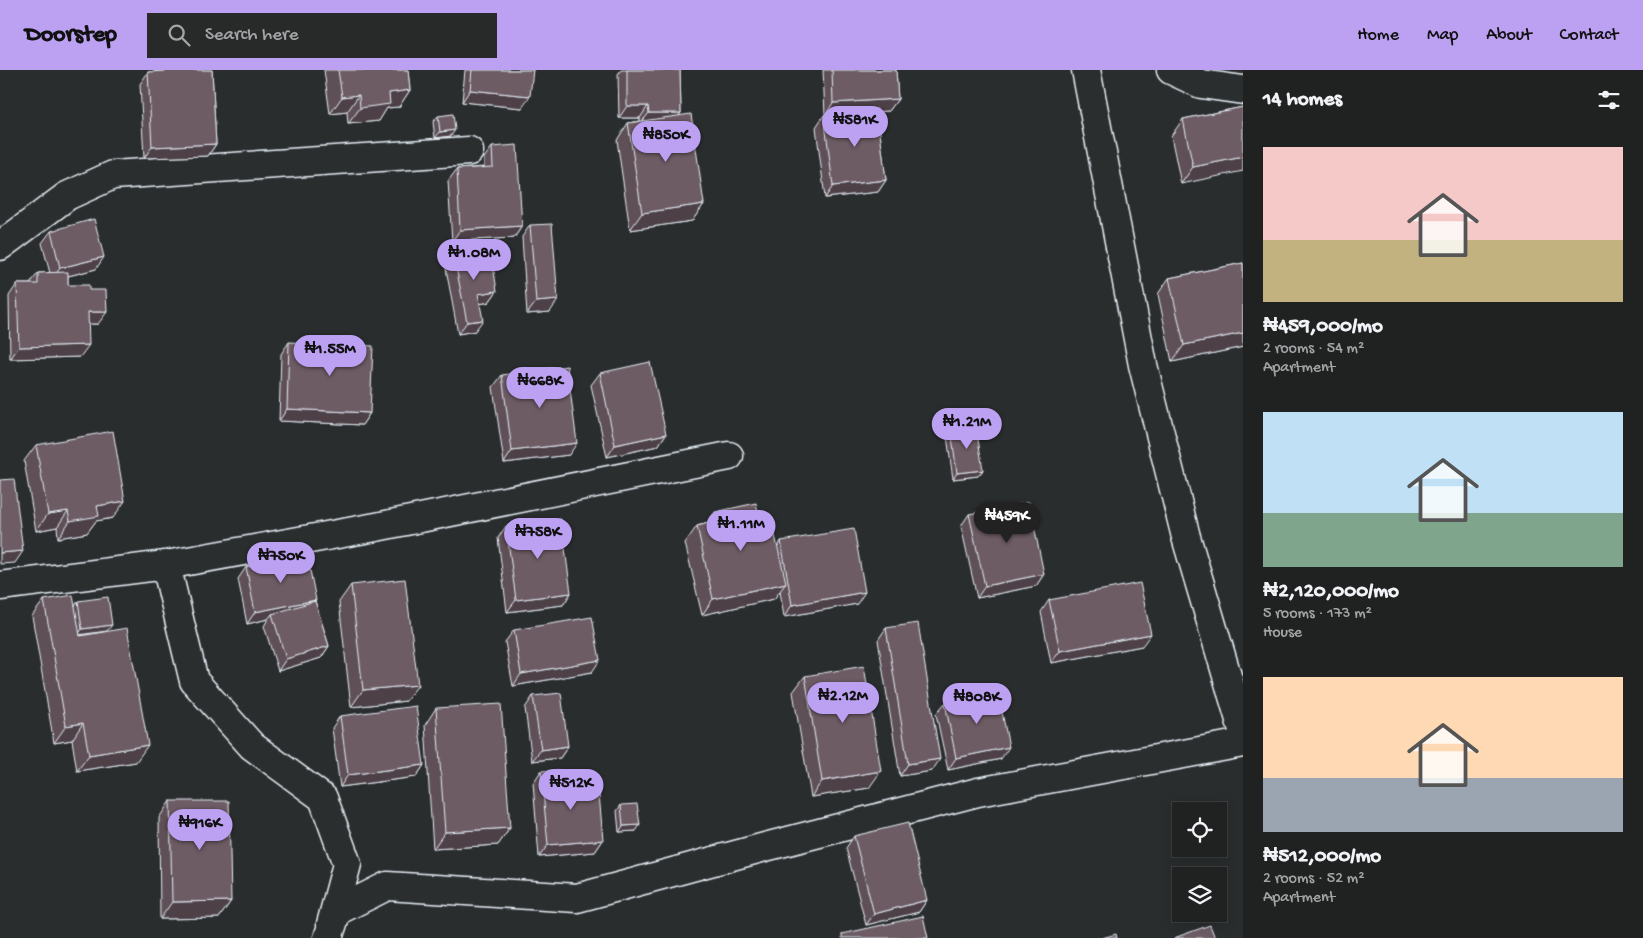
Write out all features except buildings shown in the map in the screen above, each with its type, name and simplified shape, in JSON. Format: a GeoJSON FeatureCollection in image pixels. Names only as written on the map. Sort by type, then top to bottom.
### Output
{"type":"FeatureCollection","features":[{"type":"Feature","properties":{"kind":"street"},"geometry":{"type":"LineString","coordinates":[[1086,70],[1143,364],[1186,536],[1243,730]]}},
{"type":"Feature","properties":{"kind":"street"},"geometry":{"type":"LineString","coordinates":[[1171,70],[1201,84],[1243,90]]}},
{"type":"Feature","properties":{"kind":"street"},"geometry":{"type":"LineString","coordinates":[[0,246],[67,196],[114,175],[469,151]]}},
{"type":"Feature","properties":{"kind":"street"},"geometry":{"type":"LineString","coordinates":[[0,586],[166,565],[376,527],[729,456]]}},
{"type":"Feature","properties":{"kind":"street"},"geometry":{"type":"LineString","coordinates":[[166,565],[194,681],[252,746],[322,798],[347,864],[328,938]]}},
{"type":"Feature","properties":{"kind":"street"},"geometry":{"type":"LineString","coordinates":[[328,938],[337,911],[387,886],[577,898],[774,844],[978,792],[1243,743]]}}]}
